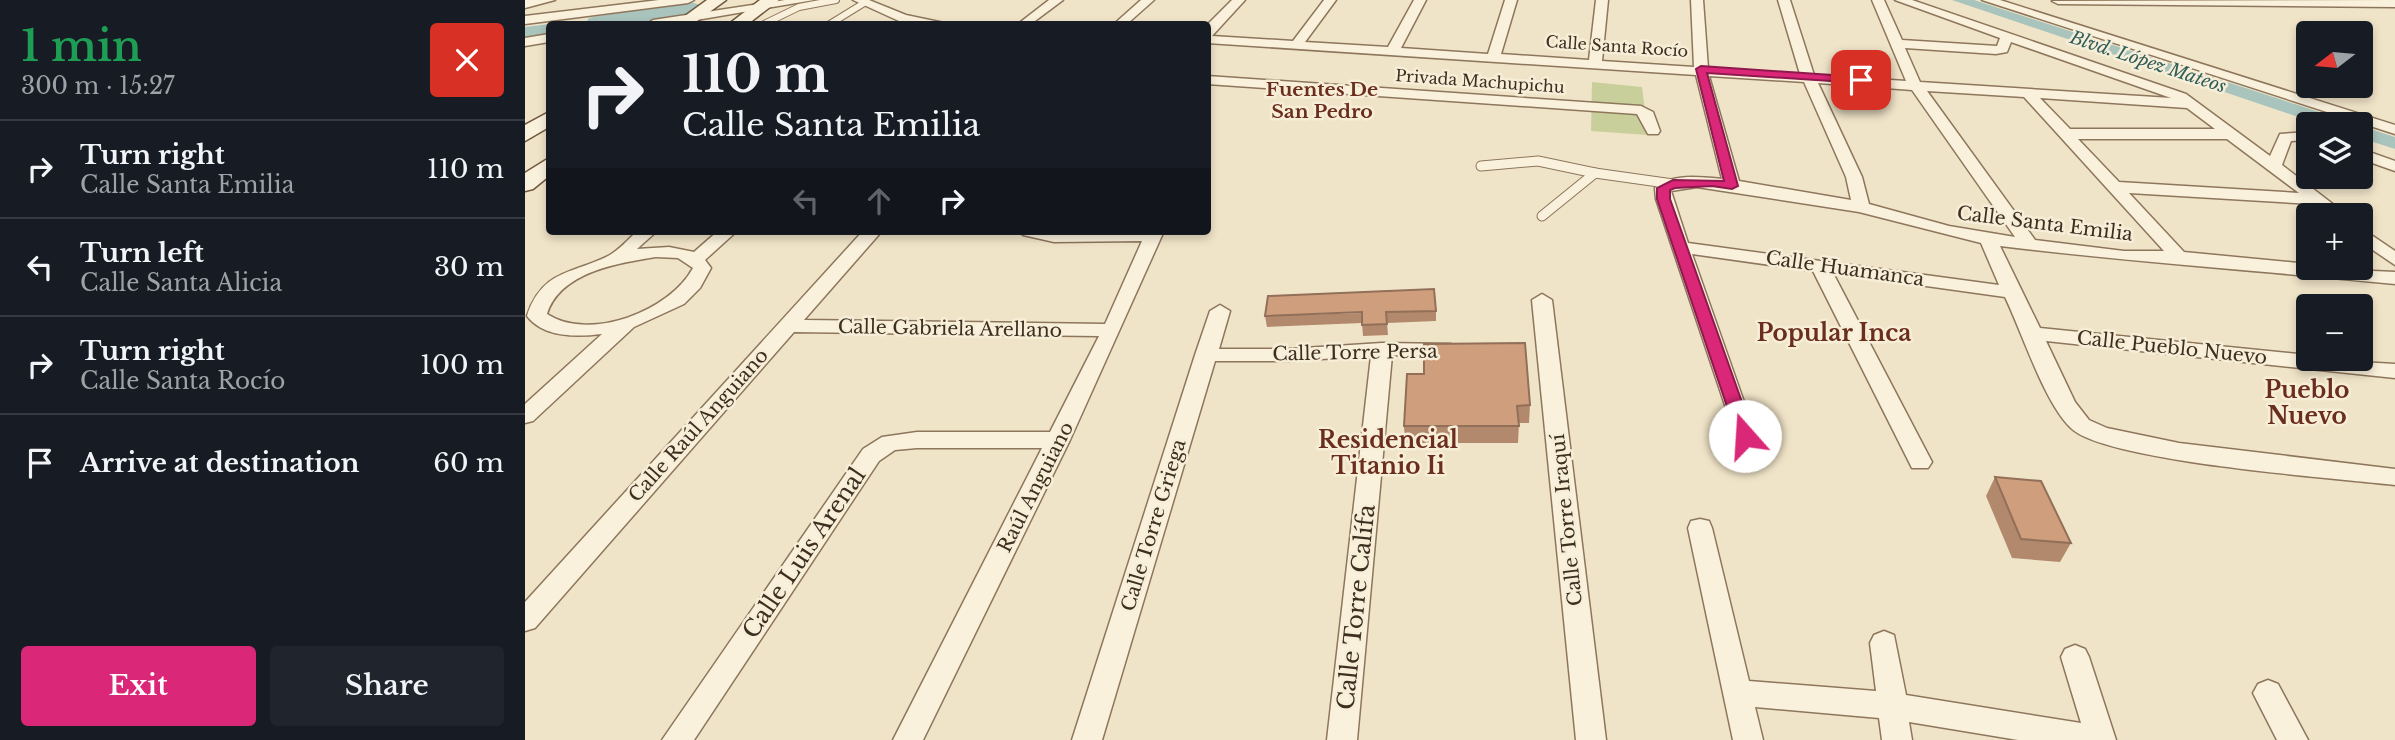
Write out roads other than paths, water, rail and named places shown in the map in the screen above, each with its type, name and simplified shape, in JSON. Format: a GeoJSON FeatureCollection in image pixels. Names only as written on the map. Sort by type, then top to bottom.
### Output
{"type":"FeatureCollection","features":[{"type":"Feature","properties":{"kind":"main road"},"geometry":{"type":"LineString","coordinates":[[687,21],[717,0]]}},
{"type":"Feature","properties":{"kind":"main road"},"geometry":{"type":"LineString","coordinates":[[743,21],[765,11]]}},
{"type":"Feature","properties":{"kind":"main road"},"geometry":{"type":"LineString","coordinates":[[525,135],[546,120]]}},
{"type":"Feature","properties":{"kind":"main road"},"geometry":{"type":"LineString","coordinates":[[525,184],[546,167]]}},
{"type":"Feature","properties":{"kind":"street"},"geometry":{"type":"LineString","coordinates":[[525,4],[549,0]]}},
{"type":"Feature","properties":{"kind":"street"},"geometry":{"type":"LineString","coordinates":[[525,20],[688,0]]}},
{"type":"Feature","properties":{"kind":"street"},"geometry":{"type":"LineString","coordinates":[[693,21],[765,11],[808,0]]}},
{"type":"Feature","properties":{"kind":"street"},"geometry":{"type":"LineString","coordinates":[[1028,21],[1057,0]]}},
{"type":"Feature","properties":{"kind":"street"},"geometry":{"type":"LineString","coordinates":[[1124,21],[1148,0]]}},
{"type":"Feature","properties":{"kind":"street"},"geometry":{"type":"LineString","coordinates":[[1211,29],[1239,0]]}},
{"type":"Feature","properties":{"kind":"street"},"geometry":{"type":"LineString","coordinates":[[1297,44],[1330,0]]}},
{"type":"Feature","properties":{"kind":"street"},"geometry":{"type":"LineString","coordinates":[[1393,50],[1420,0]]}},
{"type":"Feature","properties":{"kind":"street"},"geometry":{"type":"LineString","coordinates":[[1494,56],[1511,0]]}},
{"type":"Feature","properties":{"kind":"street"},"geometry":{"type":"LineString","coordinates":[[1595,62],[1602,0]]}},
{"type":"Feature","properties":{"kind":"street"},"geometry":{"type":"LineString","coordinates":[[1697,0],[1701,69],[1732,186]]}},
{"type":"Feature","properties":{"kind":"street"},"geometry":{"type":"LineString","coordinates":[[1784,0],[1808,77],[1854,177],[1861,207]]}},
{"type":"Feature","properties":{"kind":"street"},"geometry":{"type":"LineString","coordinates":[[1878,0],[1914,83],[2030,245]]}},
{"type":"Feature","properties":{"kind":"street"},"geometry":{"type":"LineString","coordinates":[[1901,0],[2167,92],[2192,104],[2324,203]]}},
{"type":"Feature","properties":{"kind":"street"},"geometry":{"type":"LineString","coordinates":[[1988,0],[2395,124]]}},
{"type":"Feature","properties":{"kind":"street"},"geometry":{"type":"LineString","coordinates":[[2006,0],[2395,130]]}},
{"type":"Feature","properties":{"kind":"street"},"geometry":{"type":"LineString","coordinates":[[2057,0],[2088,29]]}},
{"type":"Feature","properties":{"kind":"street"},"geometry":{"type":"LineString","coordinates":[[2057,0],[2395,2]]}},
{"type":"Feature","properties":{"kind":"street"},"geometry":{"type":"LineString","coordinates":[[861,1],[903,18],[923,21]]}},
{"type":"Feature","properties":{"kind":"street"},"geometry":{"type":"LineString","coordinates":[[2375,1],[2395,11]]}},
{"type":"Feature","properties":{"kind":"street"},"geometry":{"type":"LineString","coordinates":[[1895,43],[1996,50],[2002,49],[2007,36]]}},
{"type":"Feature","properties":{"kind":"street"},"geometry":{"type":"LineString","coordinates":[[525,42],[546,38]]}},
{"type":"Feature","properties":{"kind":"street","name":"Calle Santa Rocío"},"geometry":{"type":"LineString","coordinates":[[1211,39],[2026,90],[2192,104]]}},
{"type":"Feature","properties":{"kind":"street","name":"Privada Machupichu"},"geometry":{"type":"LineString","coordinates":[[1211,80],[1641,110],[1648,115],[1653,131]]}},
{"type":"Feature","properties":{"kind":"street"},"geometry":{"type":"LineString","coordinates":[[2026,90],[2179,257]]}},
{"type":"Feature","properties":{"kind":"street"},"geometry":{"type":"LineString","coordinates":[[2064,134],[2234,134]]}},
{"type":"Feature","properties":{"kind":"street"},"geometry":{"type":"LineString","coordinates":[[2274,164],[2285,137],[2296,137]]}},
{"type":"Feature","properties":{"kind":"street"},"geometry":{"type":"LineString","coordinates":[[2373,158],[2395,166]]}},
{"type":"Feature","properties":{"kind":"street","name":"Calle Santa Emilia"},"geometry":{"type":"LineString","coordinates":[[1668,191],[1712,182],[1861,207],[1947,232],[2030,245],[2124,256],[2179,257],[2395,278]]}},
{"type":"Feature","properties":{"kind":"street"},"geometry":{"type":"LineString","coordinates":[[2113,187],[2319,199]]}},
{"type":"Feature","properties":{"kind":"street"},"geometry":{"type":"LineString","coordinates":[[1668,191],[1680,247],[1745,436]]}},
{"type":"Feature","properties":{"kind":"street"},"geometry":{"type":"LineString","coordinates":[[617,258],[673,252],[696,260],[702,268],[700,278],[691,290],[654,313],[629,322],[579,331],[531,321],[538,306],[558,285],[617,258],[643,235]]}},
{"type":"Feature","properties":{"kind":"street"},"geometry":{"type":"LineString","coordinates":[[696,260],[724,235]]}},
{"type":"Feature","properties":{"kind":"street","name":"Calle Raúl Anguiano"},"geometry":{"type":"LineString","coordinates":[[525,620],[869,235]]}},
{"type":"Feature","properties":{"kind":"street"},"geometry":{"type":"LineString","coordinates":[[1045,235],[1121,235]]}},
{"type":"Feature","properties":{"kind":"street","name":"Raúl Anguiano"},"geometry":{"type":"LineString","coordinates":[[908,740],[1059,440],[1154,235]]}},
{"type":"Feature","properties":{"kind":"street"},"geometry":{"type":"LineString","coordinates":[[1988,239],[2009,292],[2032,332],[2063,399],[2083,426],[2095,434],[2125,442],[2395,477]]}},
{"type":"Feature","properties":{"kind":"street"},"geometry":{"type":"LineString","coordinates":[[2373,243],[2395,260]]}},
{"type":"Feature","properties":{"kind":"street","name":"Calle Huamanca"},"geometry":{"type":"LineString","coordinates":[[1680,247],[2009,292]]}},
{"type":"Feature","properties":{"kind":"street"},"geometry":{"type":"LineString","coordinates":[[1819,264],[1920,462]]}},
{"type":"Feature","properties":{"kind":"street","name":"Calle Torre Iraquí"},"geometry":{"type":"LineString","coordinates":[[1542,300],[1591,740]]}},
{"type":"Feature","properties":{"kind":"street","name":"Calle Torre Griega"},"geometry":{"type":"LineString","coordinates":[[1087,740],[1220,311]]}},
{"type":"Feature","properties":{"kind":"street"},"geometry":{"type":"LineString","coordinates":[[525,416],[629,322]]}},
{"type":"Feature","properties":{"kind":"street","name":"Calle Gabriela Arellano"},"geometry":{"type":"LineString","coordinates":[[787,326],[1112,330]]}},
{"type":"Feature","properties":{"kind":"street","name":"Calle Pueblo Nuevo"},"geometry":{"type":"LineString","coordinates":[[2032,332],[2395,371]]}},
{"type":"Feature","properties":{"kind":"street"},"geometry":{"type":"LineString","coordinates":[[1521,345],[1547,343]]}},
{"type":"Feature","properties":{"kind":"street","name":"Calle Torre Calífa"},"geometry":{"type":"LineString","coordinates":[[1342,740],[1382,349]]}},
{"type":"Feature","properties":{"kind":"street","name":"Calle Torre Persa"},"geometry":{"type":"LineString","coordinates":[[1205,355],[1471,349]]}},
{"type":"Feature","properties":{"kind":"street","name":"Calle Luis Arenal"},"geometry":{"type":"LineString","coordinates":[[677,740],[871,455],[890,443],[917,440],[1059,440]]}},
{"type":"Feature","properties":{"kind":"street"},"geometry":{"type":"LineString","coordinates":[[1700,528],[1740,694],[1748,740]]}},
{"type":"Feature","properties":{"kind":"street"},"geometry":{"type":"LineString","coordinates":[[1884,643],[1894,706],[1896,740]]}},
{"type":"Feature","properties":{"kind":"street"},"geometry":{"type":"LineString","coordinates":[[1740,694],[1894,706],[2100,740],[2075,657]]}},
{"type":"Feature","properties":{"kind":"street"},"geometry":{"type":"LineString","coordinates":[[2268,693],[2293,740]]}},
{"type":"Feature","properties":{"kind":"lane"},"geometry":{"type":"LineString","coordinates":[[765,11],[836,0]]}},
{"type":"Feature","properties":{"kind":"lane"},"geometry":{"type":"LineString","coordinates":[[834,21],[861,1]]}},
{"type":"Feature","properties":{"kind":"lane"},"geometry":{"type":"LineString","coordinates":[[1481,166],[1533,159],[1553,161],[1668,191]]}},
{"type":"Feature","properties":{"kind":"lane"},"geometry":{"type":"LineString","coordinates":[[1542,216],[1595,173]]}},
{"type":"Feature","properties":{"kind":"waterway","name":"Blvd. López Mateos"},"geometry":{"type":"LineString","coordinates":[[1959,0],[2300,112]]}},
{"type":"Feature","properties":{"kind":"waterway"},"geometry":{"type":"LineString","coordinates":[[618,21],[691,10]]}},
{"type":"Feature","properties":{"kind":"waterway"},"geometry":{"type":"LineString","coordinates":[[525,35],[546,32]]}},
{"type":"Feature","properties":{"kind":"waterway","name":"Blvd. López Mateos"},"geometry":{"type":"LineString","coordinates":[[2373,136],[2395,143]]}},
{"type":"Feature","properties":{"kind":"district","name":"Fuentes De San Pedro"},"geometry":{"type":"Point","coordinates":[1322,100]}},
{"type":"Feature","properties":{"kind":"district","name":"Popular Inca"},"geometry":{"type":"Point","coordinates":[1834,333]}},
{"type":"Feature","properties":{"kind":"district","name":"Pueblo Nuevo"},"geometry":{"type":"Point","coordinates":[2307,403]}},
{"type":"Feature","properties":{"kind":"district","name":"Residencial Titanio Ii"},"geometry":{"type":"Point","coordinates":[1388,453]}}]}
